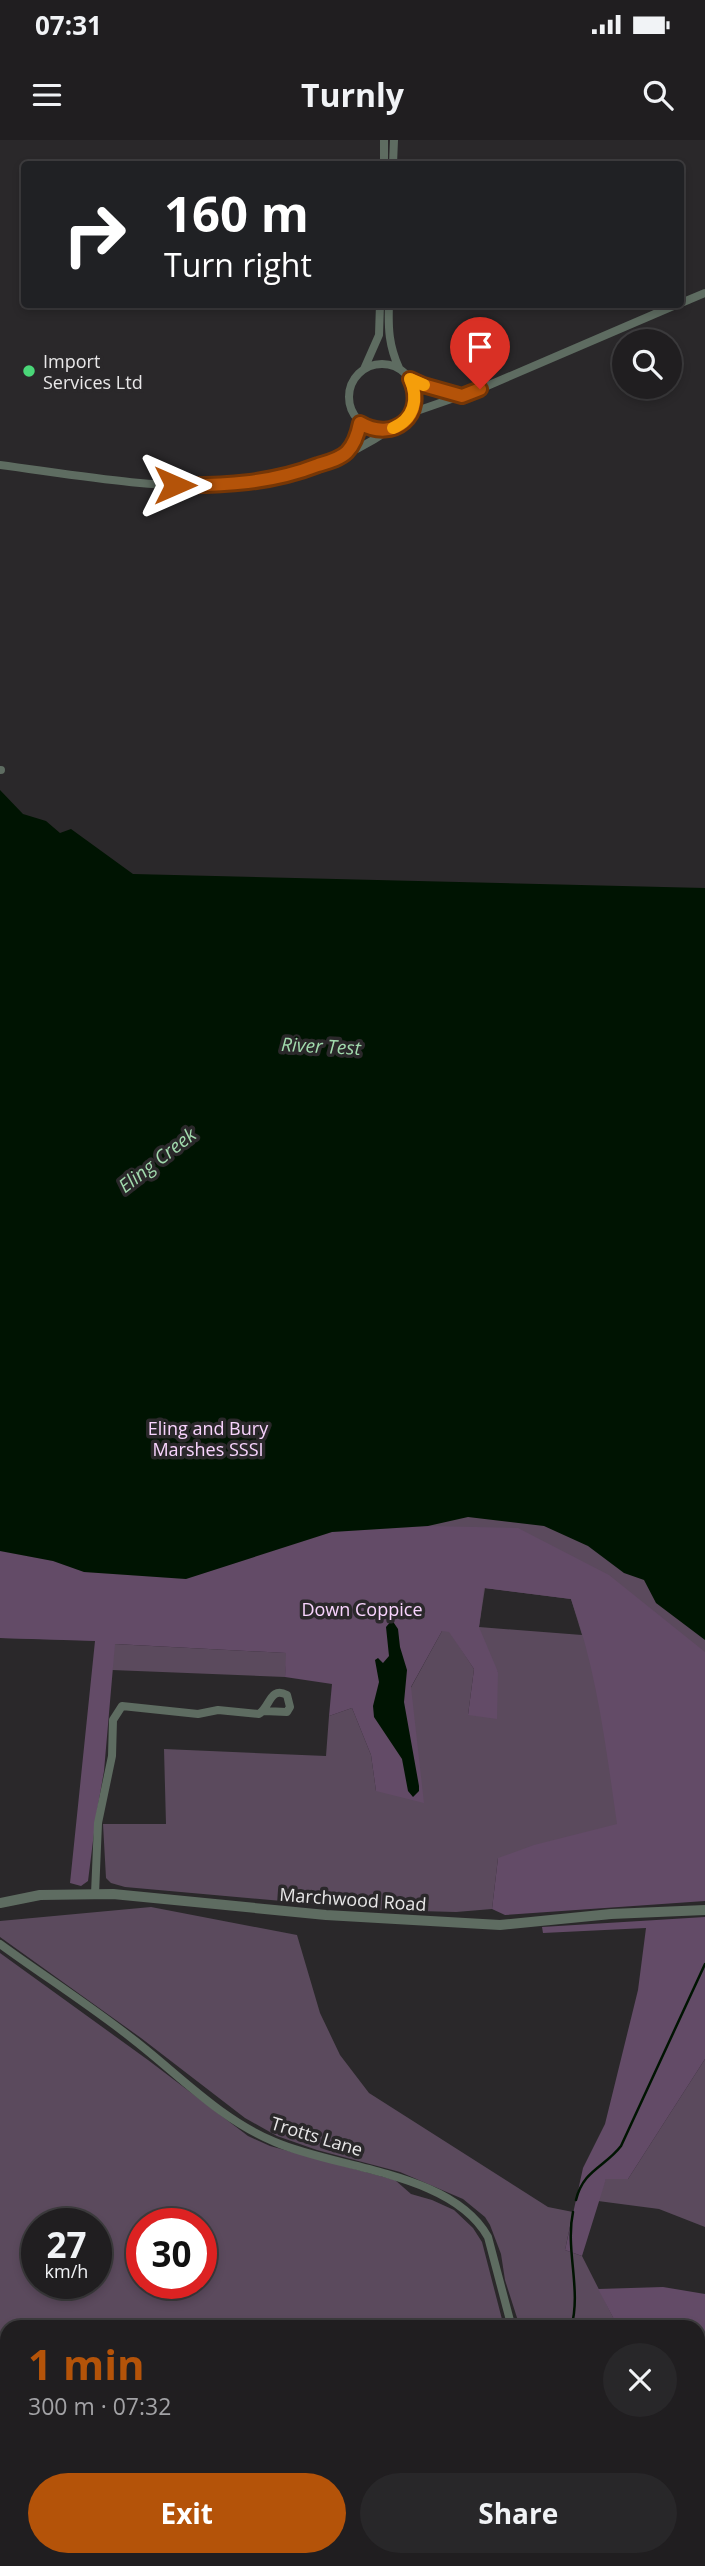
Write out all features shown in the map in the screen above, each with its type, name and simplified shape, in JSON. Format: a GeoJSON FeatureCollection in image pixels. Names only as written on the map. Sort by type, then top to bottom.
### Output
{"type":"FeatureCollection","features":[{"type":"Feature","properties":{"kind":"street"},"geometry":{"type":"LineString","coordinates":[[384,140],[384,161]]}},
{"type":"Feature","properties":{"kind":"street"},"geometry":{"type":"LineString","coordinates":[[393,161],[394,140]]}},
{"type":"Feature","properties":{"kind":"street"},"geometry":{"type":"LineString","coordinates":[[684,302],[705,293]]}},
{"type":"Feature","properties":{"kind":"street"},"geometry":{"type":"LineString","coordinates":[[380,308],[379,335],[364,369],[352,382],[349,390],[351,408],[360,423],[379,430],[389,430]]}},
{"type":"Feature","properties":{"kind":"street"},"geometry":{"type":"LineString","coordinates":[[389,308],[387,330],[399,368],[410,379],[423,385],[462,396]]}},
{"type":"Feature","properties":{"kind":"street"},"geometry":{"type":"LineString","coordinates":[[0,464],[154,485],[217,486],[299,473],[358,450],[398,426],[411,413],[462,396],[671,308]]}},
{"type":"Feature","properties":{"kind":"street"},"geometry":{"type":"LineString","coordinates":[[364,369],[382,364],[399,368]]}},
{"type":"Feature","properties":{"kind":"street"},"geometry":{"type":"LineString","coordinates":[[410,379],[415,396],[411,413]]}},
{"type":"Feature","properties":{"kind":"street"},"geometry":{"type":"LineString","coordinates":[[346,453],[355,440],[360,423]]}},
{"type":"Feature","properties":{"kind":"street"},"geometry":{"type":"LineString","coordinates":[[95,1894],[98,1823],[112,1756],[113,1720],[122,1706],[198,1714],[218,1710],[259,1714],[264,1711]]}},
{"type":"Feature","properties":{"kind":"street","name":"Marchwood Road"},"geometry":{"type":"LineString","coordinates":[[0,1903],[40,1895],[145,1896],[326,1915],[500,1924],[611,1914],[705,1910]]}},
{"type":"Feature","properties":{"kind":"street","name":"Trotts Lane"},"geometry":{"type":"LineString","coordinates":[[0,1944],[132,2039],[235,2120],[262,2136],[290,2148],[399,2178],[439,2194],[467,2211],[481,2224],[488,2237],[510,2320]]}},
{"type":"Feature","properties":{"kind":"green space","name":"Eling and Bury Marshes SSSI"},"geometry":{"type":"Polygon","coordinates":[[[0,1047],[705,1529],[705,1900],[498,1858],[492,1909],[456,1912],[382,1910],[125,1887],[111,1883],[106,1878],[103,1824],[166,1824],[164,1749],[326,1756],[329,1716],[352,1708],[371,1755],[376,1791],[403,1702],[442,1631],[115,1641],[0,1638],[0,1047]],[[485,1588],[479,1627],[582,1635],[571,1599],[485,1588]],[[450,1632],[474,1669],[468,1715],[498,1672],[450,1632]]]}},
{"type":"Feature","properties":{"kind":"green space","name":"Down Coppice"},"geometry":{"type":"Polygon","coordinates":[[[428,1526],[518,1528],[609,1575],[705,1652],[705,1901],[505,1915],[492,1909],[498,1858],[534,1845],[617,1824],[594,1682],[571,1599],[484,1588],[479,1627],[498,1672],[497,1719],[468,1715],[474,1669],[449,1632],[442,1631],[411,1687],[424,1803],[376,1791],[371,1755],[352,1708],[329,1716],[332,1684],[285,1677],[286,1653],[115,1644],[104,1771],[88,1881],[81,1886],[70,1883],[95,1641],[0,1638],[0,1551],[53,1561],[85,1572],[185,1579],[332,1532],[428,1526]]]}},
{"type":"Feature","properties":{"kind":"green space"},"geometry":{"type":"Polygon","coordinates":[[[114,1644],[287,1653],[285,1677],[112,1670],[114,1644]]]}},
{"type":"Feature","properties":{"kind":"green space"},"geometry":{"type":"Polygon","coordinates":[[[151,1907],[297,1935],[320,2013],[340,2055],[369,2093],[548,2207],[573,2212],[565,2250],[582,2256],[614,2320],[518,2320],[505,2280],[501,2254],[490,2225],[485,2217],[463,2199],[400,2172],[317,2150],[277,2136],[245,2118],[141,2038],[0,1937],[0,1921],[151,1907]]]}},
{"type":"Feature","properties":{"kind":"green space"},"geometry":{"type":"Polygon","coordinates":[[[705,1917],[705,2059],[628,2179],[606,2179],[582,2256],[565,2250],[583,2168],[605,2124],[638,1990],[646,1928],[543,1933],[542,1927],[705,1917]]]}},
{"type":"Feature","properties":{"kind":"green space"},"geometry":{"type":"Polygon","coordinates":[[[0,1953],[248,2136],[270,2146],[395,2180],[411,2194],[454,2210],[473,2228],[482,2242],[502,2320],[0,2320],[0,1953]]]}},
{"type":"Feature","properties":{"kind":"green space"},"geometry":{"type":"Polygon","coordinates":[[[705,2059],[705,2227],[659,2209],[598,2201],[606,2178],[628,2179],[705,2059]]]}},
{"type":"Feature","properties":{"kind":"green space"},"geometry":{"type":"Polygon","coordinates":[[[663,2287],[705,2294],[705,2320],[614,2320],[598,2289],[663,2287]]]}},
{"type":"Feature","properties":{"kind":"water"},"geometry":{"type":"Polygon","coordinates":[[[0,790],[23,814],[46,821],[60,833],[71,829],[133,874],[705,888],[705,1640],[656,1603],[644,1580],[624,1573],[588,1546],[544,1526],[468,1517],[428,1526],[332,1532],[186,1579],[84,1572],[53,1561],[0,1551],[0,790]]]}},
{"type":"Feature","properties":{"kind":"water"},"geometry":{"type":"Polygon","coordinates":[[[392,1620],[398,1629],[407,1670],[404,1702],[419,1786],[419,1791],[413,1797],[408,1791],[402,1759],[374,1717],[373,1706],[379,1682],[375,1660],[378,1658],[383,1663],[389,1656],[386,1627],[392,1620]]]}},
{"type":"Feature","properties":{"kind":"waterway"},"geometry":{"type":"LineString","coordinates":[[576,2200],[589,2175],[621,2146],[705,1964]]}},
{"type":"Feature","properties":{"kind":"waterway"},"geometry":{"type":"LineString","coordinates":[[573,2212],[571,2241],[575,2299],[573,2320]]}},
{"type":"Feature","properties":{"kind":"slow traffic"},"geometry":{"type":"LineString","coordinates":[[393,428],[405,421],[415,405],[414,387],[410,379],[424,385]]}},
{"type":"Feature","properties":{"kind":"place","name":"Import Services Ltd"},"geometry":{"type":"Point","coordinates":[29,371]}},
{"type":"Feature","properties":{"kind":"route"},"geometry":{"type":"LineString","coordinates":[[175,485],[217,486],[265,480],[299,473],[331,461],[346,453],[355,440],[360,423],[369,428],[389,430],[405,421],[415,405],[414,387],[410,379],[462,396],[480,389]]}},
{"type":"Feature","properties":{"kind":"water label","name":"River Test"},"geometry":{"type":"Point","coordinates":[321,1046]}},
{"type":"Feature","properties":{"kind":"water label","name":"Eling Creek"},"geometry":{"type":"Point","coordinates":[157,1160]}}]}
